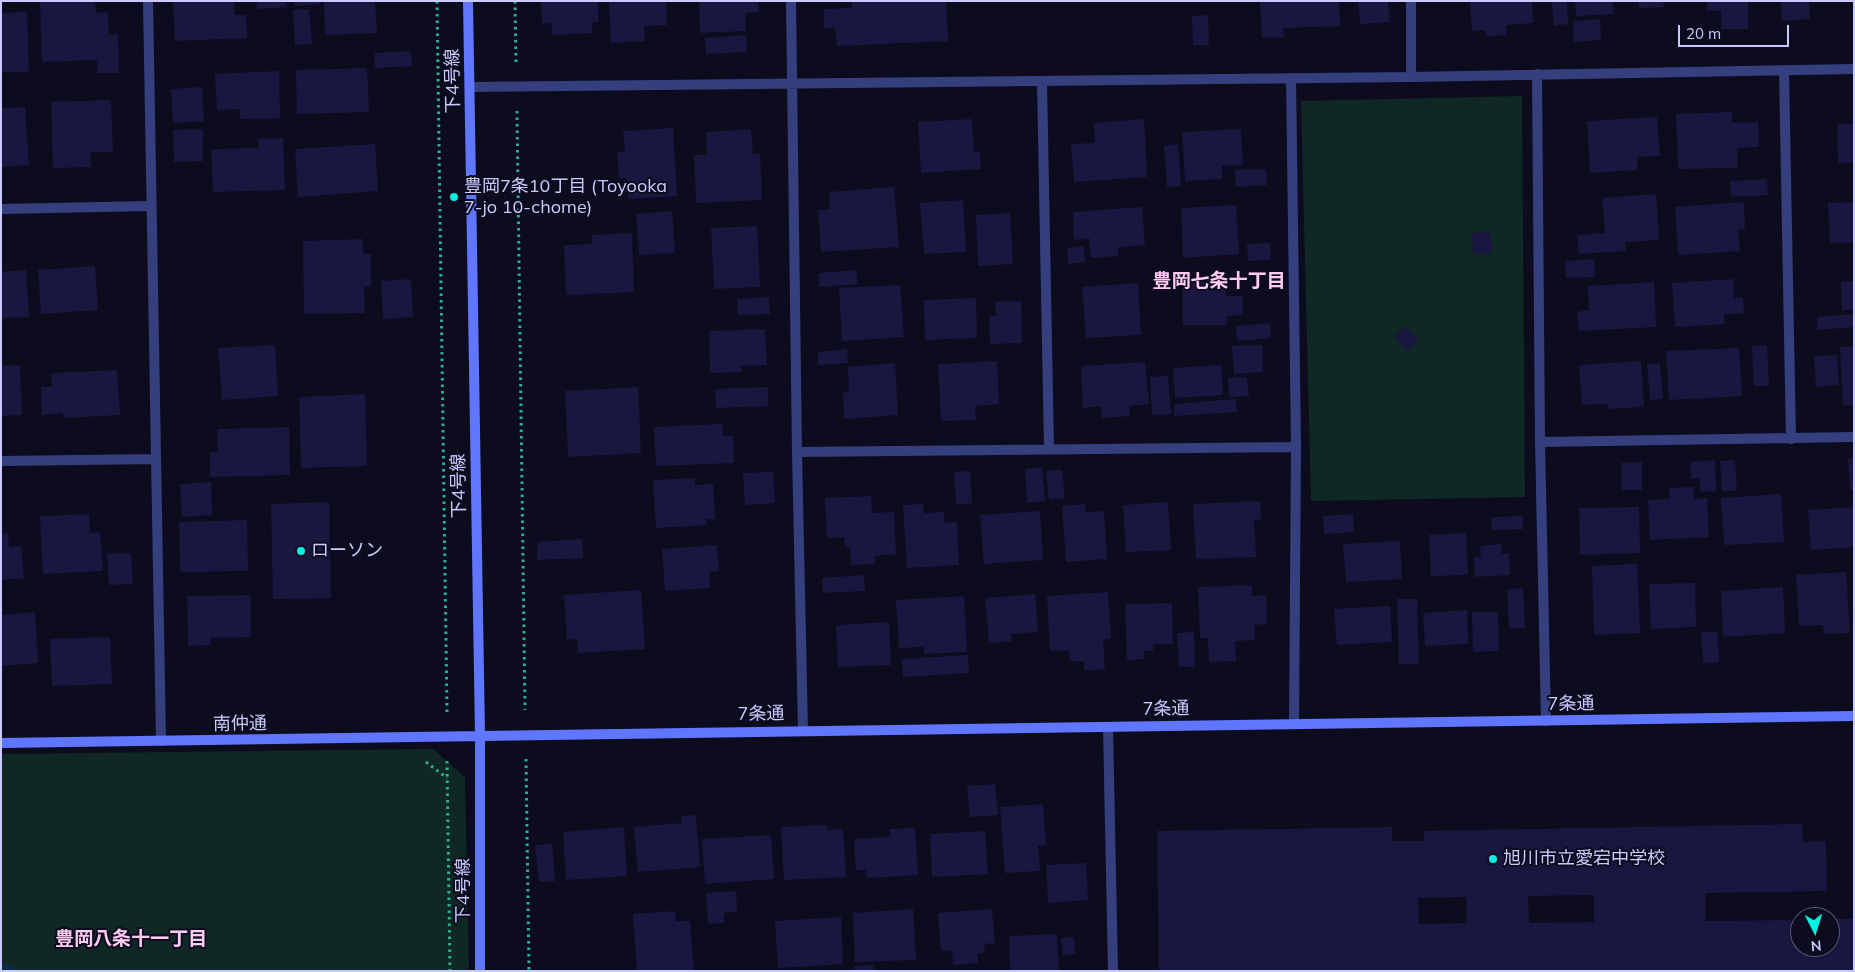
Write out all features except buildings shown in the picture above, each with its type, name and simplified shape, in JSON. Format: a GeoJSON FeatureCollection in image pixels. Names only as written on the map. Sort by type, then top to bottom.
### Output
{"type":"FeatureCollection","features":[{"type":"Feature","properties":{"kind":"street"},"geometry":{"type":"LineString","coordinates":[[148,1],[150,206],[161,742]]}},
{"type":"Feature","properties":{"kind":"street","name":"下4号線"},"geometry":{"type":"LineString","coordinates":[[468,1],[480,735],[480,971]]}},
{"type":"Feature","properties":{"kind":"street"},"geometry":{"type":"LineString","coordinates":[[791,1],[797,452],[804,730]]}},
{"type":"Feature","properties":{"kind":"street"},"geometry":{"type":"LineString","coordinates":[[1411,1],[1411,77]]}},
{"type":"Feature","properties":{"kind":"street"},"geometry":{"type":"LineString","coordinates":[[470,87],[1411,77],[1854,69]]}},
{"type":"Feature","properties":{"kind":"street"},"geometry":{"type":"LineString","coordinates":[[1784,71],[1791,439]]}},
{"type":"Feature","properties":{"kind":"street"},"geometry":{"type":"LineString","coordinates":[[1537,74],[1540,442],[1546,721]]}},
{"type":"Feature","properties":{"kind":"street"},"geometry":{"type":"LineString","coordinates":[[1291,78],[1296,447],[1294,724]]}},
{"type":"Feature","properties":{"kind":"street"},"geometry":{"type":"LineString","coordinates":[[1042,81],[1049,449]]}},
{"type":"Feature","properties":{"kind":"street"},"geometry":{"type":"LineString","coordinates":[[1,209],[150,206]]}},
{"type":"Feature","properties":{"kind":"street"},"geometry":{"type":"LineString","coordinates":[[1540,442],[1854,437]]}},
{"type":"Feature","properties":{"kind":"street"},"geometry":{"type":"LineString","coordinates":[[797,452],[1296,447]]}},
{"type":"Feature","properties":{"kind":"street"},"geometry":{"type":"LineString","coordinates":[[1,461],[156,459]]}},
{"type":"Feature","properties":{"kind":"street","name":"7条通"},"geometry":{"type":"LineString","coordinates":[[480,735],[1854,716]]}},
{"type":"Feature","properties":{"kind":"street"},"geometry":{"type":"LineString","coordinates":[[1108,726],[1112,971]]}},
{"type":"Feature","properties":{"kind":"street","name":"南仲通"},"geometry":{"type":"LineString","coordinates":[[1,743],[161,742],[480,735]]}},
{"type":"Feature","properties":{"kind":"path"},"geometry":{"type":"LineString","coordinates":[[437,1],[447,718]]}},
{"type":"Feature","properties":{"kind":"path"},"geometry":{"type":"LineString","coordinates":[[515,1],[526,712]]}},
{"type":"Feature","properties":{"kind":"path"},"geometry":{"type":"LineString","coordinates":[[526,752],[529,971]]}},
{"type":"Feature","properties":{"kind":"path"},"geometry":{"type":"LineString","coordinates":[[447,758],[450,971]]}},
{"type":"Feature","properties":{"kind":"green space"},"geometry":{"type":"Polygon","coordinates":[[[1522,96],[1525,497],[1311,501],[1301,101],[1522,96]]]}},
{"type":"Feature","properties":{"kind":"green space"},"geometry":{"type":"Polygon","coordinates":[[[433,749],[465,777],[469,971],[1,971],[1,754],[433,749]]]}},
{"type":"Feature","properties":{"kind":"waterway"},"geometry":{"type":"LineString","coordinates":[[1,967],[10,971]]}},
{"type":"Feature","properties":{"kind":"place","name":"豊岡7条10丁目 (Toyooka 7-jo 10-chome)"},"geometry":{"type":"Point","coordinates":[454,197]}},
{"type":"Feature","properties":{"kind":"place","name":"ローソン"},"geometry":{"type":"Point","coordinates":[301,551]}},
{"type":"Feature","properties":{"kind":"place","name":"旭川市立愛宕中学校"},"geometry":{"type":"Point","coordinates":[1493,859]}},
{"type":"Feature","properties":{"kind":"district","name":"豊岡七条十丁目"},"geometry":{"type":"Point","coordinates":[1219,281]}},
{"type":"Feature","properties":{"kind":"district","name":"豊岡八条十一丁目"},"geometry":{"type":"Point","coordinates":[131,939]}}]}
